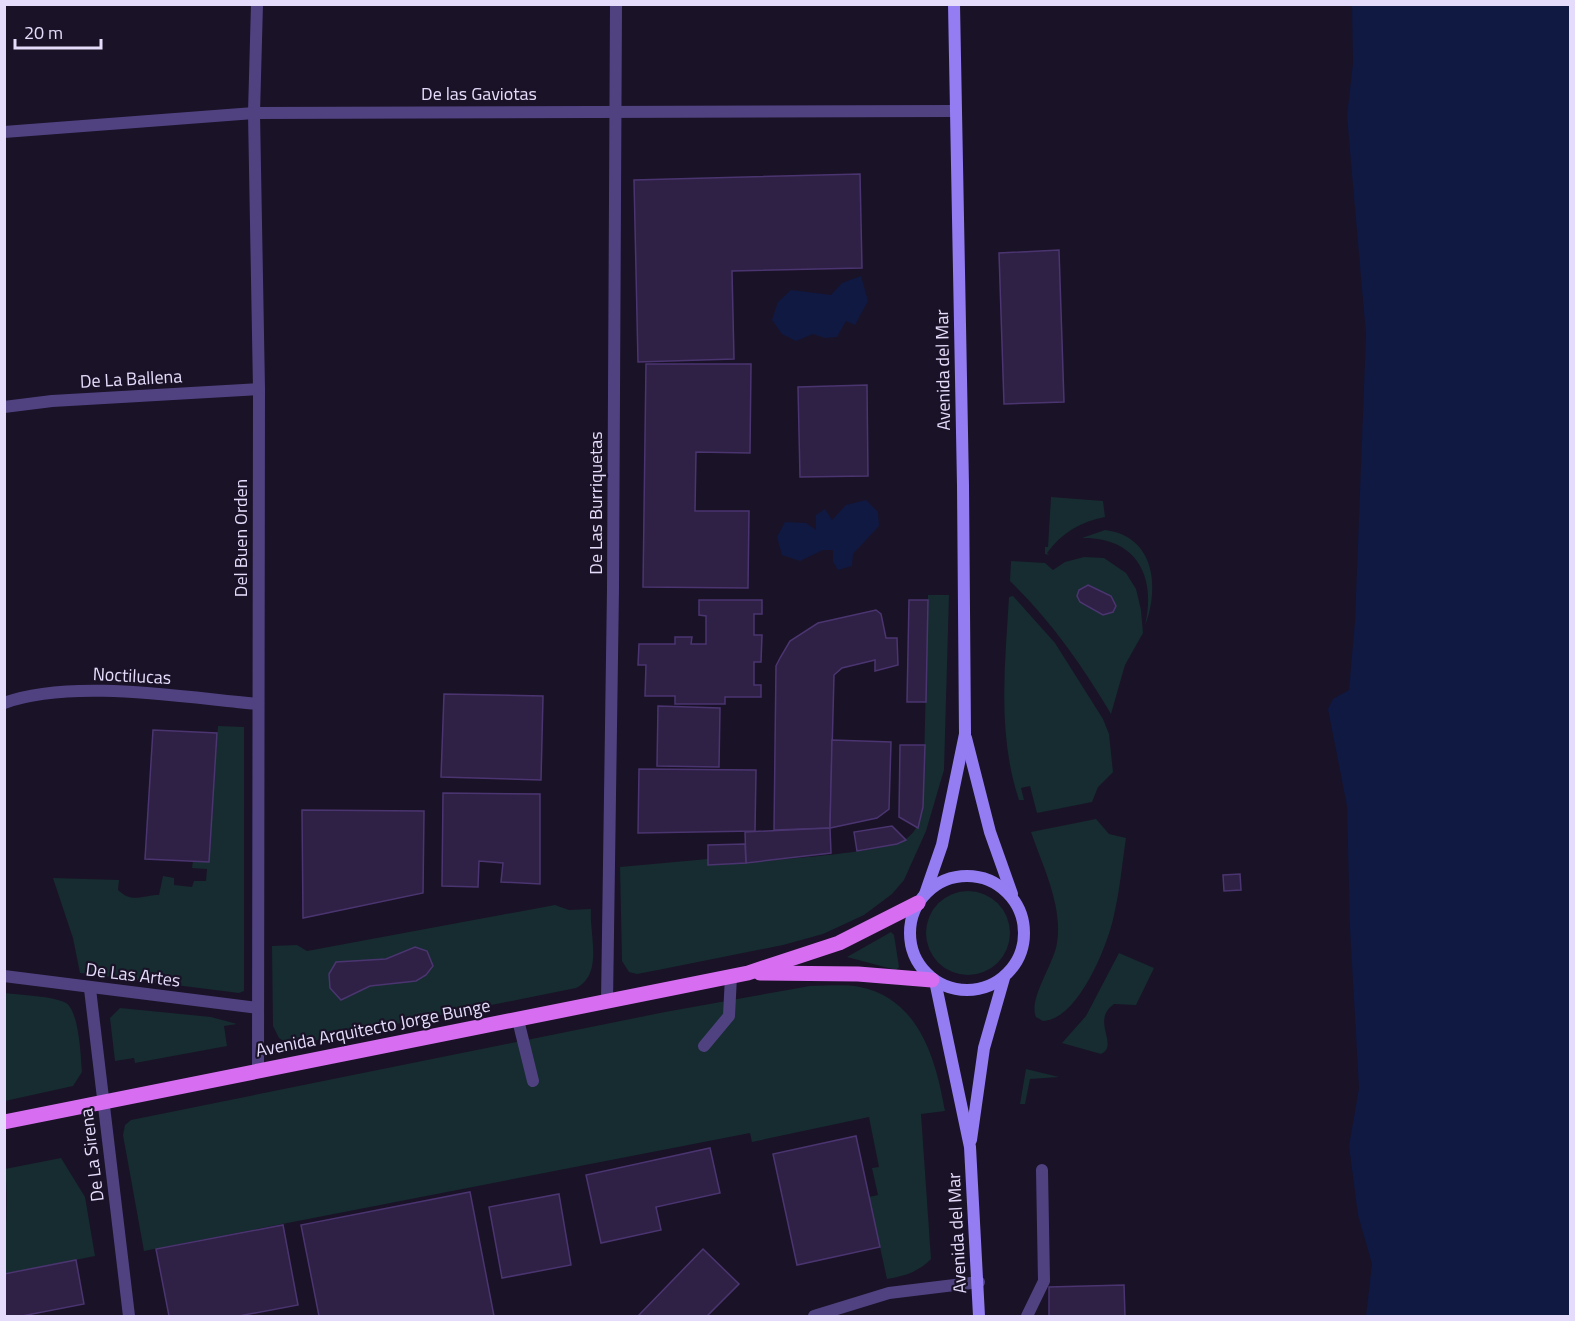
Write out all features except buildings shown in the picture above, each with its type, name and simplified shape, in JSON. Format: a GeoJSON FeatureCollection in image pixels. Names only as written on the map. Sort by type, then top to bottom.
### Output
{"type":"FeatureCollection","features":[{"type":"Feature","properties":{"kind":"main road","name":"Avenida del Mar"},"geometry":{"type":"LineString","coordinates":[[922,899],[942,844],[965,734],[954,4]]}},
{"type":"Feature","properties":{"kind":"main road","name":"Avenida del Mar"},"geometry":{"type":"LineString","coordinates":[[965,734],[990,832],[1013,897]]}},
{"type":"Feature","properties":{"kind":"main road"},"geometry":{"type":"LineString","coordinates":[[970,876],[986,879],[1000,886],[1013,897],[1024,924],[1025,939],[1014,967],[1004,978],[977,990],[963,991],[933,980],[920,967],[909,936],[911,919],[922,899],[938,884],[954,877],[970,876]]}},
{"type":"Feature","properties":{"kind":"main road","name":"Avenida Arquitecto Jorge Bunge"},"geometry":{"type":"LineString","coordinates":[[4,1122],[748,973],[839,943],[922,899]]}},
{"type":"Feature","properties":{"kind":"main road","name":"Avenida Arquitecto Jorge Bunge"},"geometry":{"type":"LineString","coordinates":[[748,973],[858,974],[933,980]]}},
{"type":"Feature","properties":{"kind":"main road","name":"Avenida del Mar"},"geometry":{"type":"LineString","coordinates":[[970,1147],[984,1047],[1004,978]]}},
{"type":"Feature","properties":{"kind":"main road","name":"Avenida del Mar"},"geometry":{"type":"LineString","coordinates":[[933,980],[970,1147],[979,1282],[979,1317]]}},
{"type":"Feature","properties":{"kind":"street","name":"Del Buen Orden"},"geometry":{"type":"LineString","coordinates":[[257,4],[254,113],[259,389],[258,1071]]}},
{"type":"Feature","properties":{"kind":"street","name":"De Las Burriquetas"},"geometry":{"type":"LineString","coordinates":[[607,1002],[617,112],[616,4]]}},
{"type":"Feature","properties":{"kind":"street","name":"De las Gaviotas"},"geometry":{"type":"LineString","coordinates":[[4,132],[254,113],[955,111]]}},
{"type":"Feature","properties":{"kind":"street","name":"De La Ballena"},"geometry":{"type":"LineString","coordinates":[[4,407],[52,401],[259,389]]}},
{"type":"Feature","properties":{"kind":"street","name":"Noctilucas"},"geometry":{"type":"LineString","coordinates":[[6,699],[101,691],[258,704]]}},
{"type":"Feature","properties":{"kind":"street","name":"De Las Artes"},"geometry":{"type":"LineString","coordinates":[[4,976],[90,989],[258,1008]]}},
{"type":"Feature","properties":{"kind":"street"},"geometry":{"type":"LineString","coordinates":[[704,1046],[729,1016],[731,976]]}},
{"type":"Feature","properties":{"kind":"street","name":"De La Sirena"},"geometry":{"type":"LineString","coordinates":[[90,989],[129,1317]]}},
{"type":"Feature","properties":{"kind":"street"},"geometry":{"type":"LineString","coordinates":[[518,1020],[533,1081]]}},
{"type":"Feature","properties":{"kind":"street"},"geometry":{"type":"LineString","coordinates":[[1028,1317],[1044,1281],[1042,1170]]}},
{"type":"Feature","properties":{"kind":"street"},"geometry":{"type":"LineString","coordinates":[[814,1317],[889,1293],[979,1282]]}},
{"type":"Feature","properties":{"kind":"green space"},"geometry":{"type":"Polygon","coordinates":[[[1051,497],[1103,501],[1105,517],[1080,525],[1065,534],[1047,553],[1049,555],[1045,554],[1045,547],[1048,547],[1051,497]]]}},
{"type":"Feature","properties":{"kind":"green space"},"geometry":{"type":"Polygon","coordinates":[[[1105,530],[1122,534],[1144,553],[1152,581],[1150,611],[1145,626],[1148,591],[1145,576],[1138,563],[1129,552],[1116,544],[1101,539],[1082,538],[1105,530]]]}},
{"type":"Feature","properties":{"kind":"green space"},"geometry":{"type":"Polygon","coordinates":[[[1084,557],[1104,558],[1126,573],[1136,589],[1141,610],[1143,633],[1125,665],[1111,714],[1065,644],[1010,581],[1011,561],[1045,563],[1053,570],[1065,562],[1084,557]]]}},
{"type":"Feature","properties":{"kind":"green space"},"geometry":{"type":"Polygon","coordinates":[[[928,595],[949,595],[944,770],[926,831],[904,880],[892,894],[864,915],[823,934],[783,945],[658,970],[637,974],[629,972],[622,961],[620,867],[708,859],[708,864],[812,857],[893,844],[906,839],[916,829],[923,807],[928,595]]]}},
{"type":"Feature","properties":{"kind":"green space"},"geometry":{"type":"Polygon","coordinates":[[[1013,596],[1055,643],[1103,719],[1109,734],[1113,772],[1098,787],[1092,802],[1037,813],[1030,786],[1021,788],[1024,800],[1019,800],[1008,750],[1004,700],[1009,597],[1013,596]]]}},
{"type":"Feature","properties":{"kind":"green space"},"geometry":{"type":"Polygon","coordinates":[[[218,726],[244,727],[244,991],[239,993],[80,973],[73,938],[53,878],[119,880],[118,890],[133,898],[159,895],[163,876],[174,878],[174,885],[192,887],[194,881],[206,881],[207,869],[192,868],[193,861],[209,862],[218,726]]]}},
{"type":"Feature","properties":{"kind":"green space"},"geometry":{"type":"Polygon","coordinates":[[[1096,819],[1109,834],[1126,838],[1111,928],[1098,961],[1079,995],[1056,1017],[1043,1021],[1036,1017],[1035,1001],[1055,951],[1058,929],[1055,901],[1031,832],[1096,819]]]}},
{"type":"Feature","properties":{"kind":"green space"},"geometry":{"type":"Polygon","coordinates":[[[968,891],[984,894],[998,903],[1007,917],[1010,933],[1007,949],[998,963],[984,972],[968,975],[952,972],[938,963],[929,949],[926,933],[929,917],[938,903],[952,894],[968,891]]]}},
{"type":"Feature","properties":{"kind":"green space"},"geometry":{"type":"Polygon","coordinates":[[[555,905],[569,910],[591,909],[593,963],[585,982],[576,988],[302,1043],[285,1042],[279,1038],[273,1026],[272,946],[297,945],[307,951],[555,905]]]}},
{"type":"Feature","properties":{"kind":"green space"},"geometry":{"type":"Polygon","coordinates":[[[891,932],[894,935],[899,967],[896,970],[847,957],[891,932]]]}},
{"type":"Feature","properties":{"kind":"green space"},"geometry":{"type":"Polygon","coordinates":[[[1119,953],[1154,968],[1136,1005],[1114,1004],[1107,1011],[1104,1025],[1108,1045],[1101,1054],[1062,1043],[1086,1016],[1119,953]]]}},
{"type":"Feature","properties":{"kind":"green space"},"geometry":{"type":"Polygon","coordinates":[[[810,986],[854,986],[880,994],[897,1004],[910,1018],[930,1052],[945,1111],[921,1114],[931,1259],[911,1273],[887,1279],[869,1197],[878,1195],[872,1168],[879,1167],[869,1117],[752,1142],[750,1133],[144,1251],[123,1135],[125,1125],[131,1120],[665,1012],[810,986]]]}},
{"type":"Feature","properties":{"kind":"green space"},"geometry":{"type":"Polygon","coordinates":[[[4,993],[54,999],[66,1003],[70,1008],[77,1024],[82,1072],[73,1086],[5,1101],[4,993]]]}},
{"type":"Feature","properties":{"kind":"green space"},"geometry":{"type":"Polygon","coordinates":[[[120,1008],[211,1017],[237,1024],[224,1026],[227,1046],[135,1063],[134,1058],[115,1061],[110,1018],[120,1008]]]}},
{"type":"Feature","properties":{"kind":"green space"},"geometry":{"type":"Polygon","coordinates":[[[1026,1069],[1059,1077],[1030,1079],[1025,1104],[1020,1104],[1026,1069]]]}},
{"type":"Feature","properties":{"kind":"green space"},"geometry":{"type":"Polygon","coordinates":[[[61,1158],[85,1197],[95,1256],[5,1274],[7,1195],[5,1169],[61,1158]]]}},
{"type":"Feature","properties":{"kind":"water"},"geometry":{"type":"Polygon","coordinates":[[[1352,5],[1570,5],[1570,1316],[1366,1316],[1372,1264],[1358,1215],[1349,1146],[1359,1088],[1350,929],[1347,806],[1328,709],[1333,699],[1349,690],[1355,621],[1366,335],[1347,116],[1353,63],[1352,5]]]}},
{"type":"Feature","properties":{"kind":"water"},"geometry":{"type":"Polygon","coordinates":[[[861,276],[868,301],[855,325],[846,321],[837,337],[825,338],[813,334],[796,341],[782,334],[772,320],[778,302],[791,290],[831,295],[842,283],[861,276]]]}},
{"type":"Feature","properties":{"kind":"water"},"geometry":{"type":"Polygon","coordinates":[[[866,500],[878,512],[879,526],[853,554],[852,566],[838,570],[833,562],[833,550],[823,550],[800,561],[782,555],[777,537],[785,522],[806,523],[816,530],[816,515],[825,509],[832,520],[846,505],[866,500]]]}}]}
